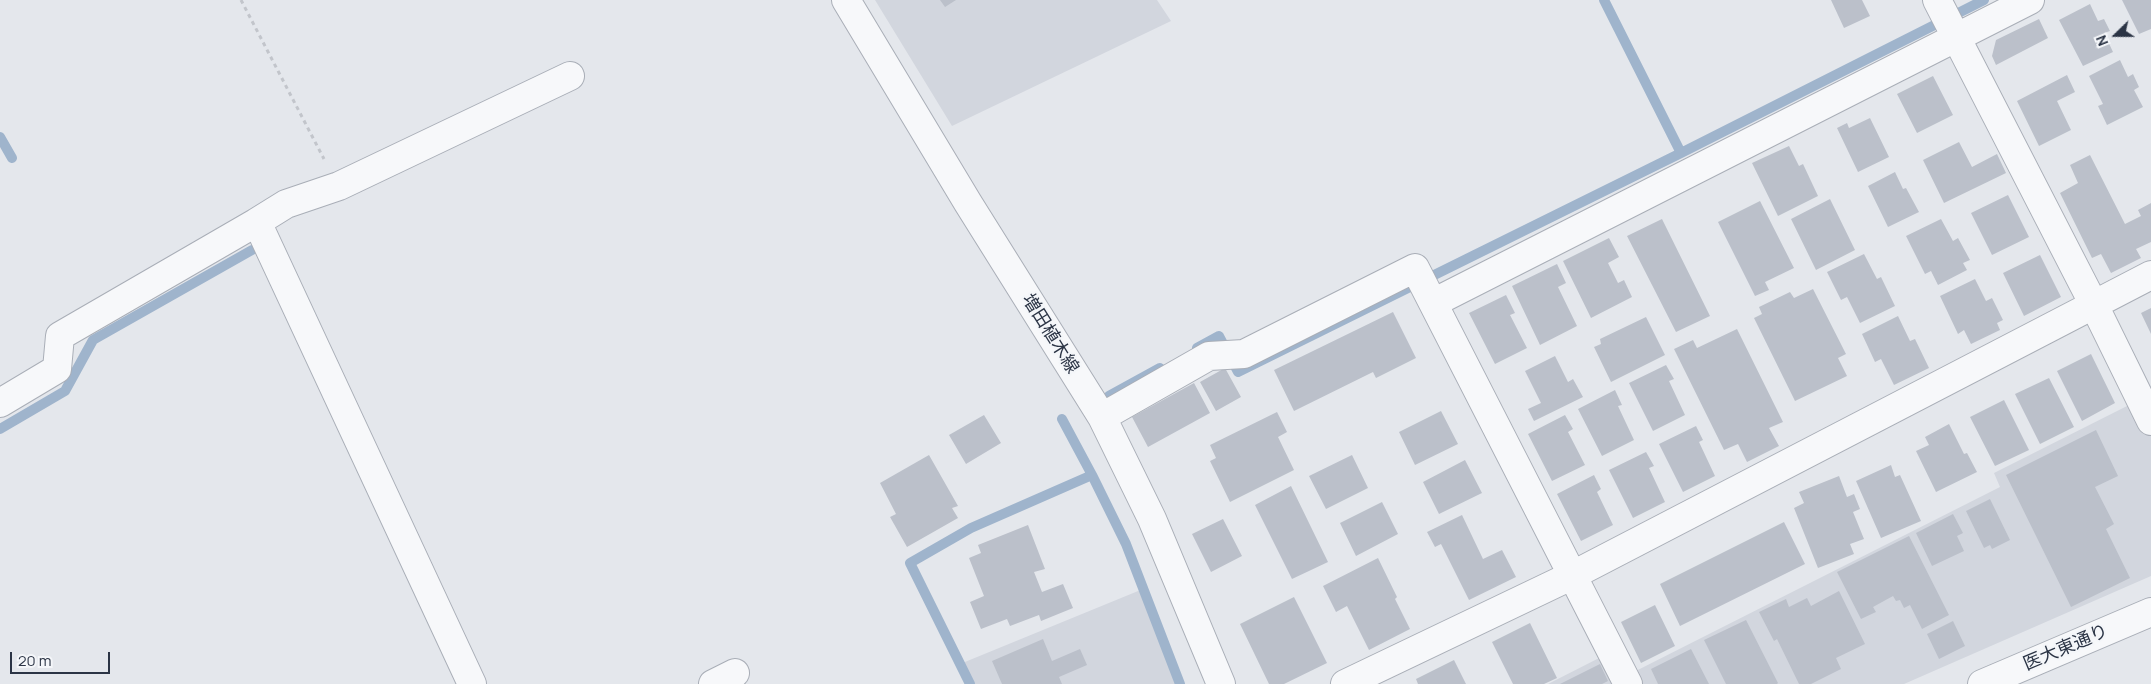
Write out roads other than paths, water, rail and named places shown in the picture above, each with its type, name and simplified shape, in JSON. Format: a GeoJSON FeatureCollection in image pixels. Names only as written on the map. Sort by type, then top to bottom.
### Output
{"type":"FeatureCollection","features":[{"type":"Feature","properties":{"kind":"street","name":"増田植木線"},"geometry":{"type":"LineString","coordinates":[[846,0],[968,203],[1102,417],[1152,519],[1221,684]]}},
{"type":"Feature","properties":{"kind":"street"},"geometry":{"type":"LineString","coordinates":[[1431,299],[1946,18],[2030,0]]}},
{"type":"Feature","properties":{"kind":"street"},"geometry":{"type":"LineString","coordinates":[[1946,18],[2094,305],[2151,421]]}},
{"type":"Feature","properties":{"kind":"street"},"geometry":{"type":"LineString","coordinates":[[0,403],[57,369],[60,336],[286,204],[339,186],[570,76]]}},
{"type":"Feature","properties":{"kind":"street"},"geometry":{"type":"LineString","coordinates":[[257,222],[472,684]]}},
{"type":"Feature","properties":{"kind":"street"},"geometry":{"type":"LineString","coordinates":[[1102,417],[1209,356],[1244,354],[1415,268],[1628,684]]}},
{"type":"Feature","properties":{"kind":"street"},"geometry":{"type":"LineString","coordinates":[[1346,684],[1573,575],[2151,275]]}},
{"type":"Feature","properties":{"kind":"street","name":"医大東通り"},"geometry":{"type":"LineString","coordinates":[[1982,684],[2151,612]]}},
{"type":"Feature","properties":{"kind":"waterway"},"geometry":{"type":"LineString","coordinates":[[1604,0],[1681,153]]}},
{"type":"Feature","properties":{"kind":"waterway"},"geometry":{"type":"LineString","coordinates":[[1197,348],[1219,336],[1238,372],[1681,153],[1984,0]]}},
{"type":"Feature","properties":{"kind":"waterway"},"geometry":{"type":"LineString","coordinates":[[0,137],[12,158]]}},
{"type":"Feature","properties":{"kind":"waterway"},"geometry":{"type":"LineString","coordinates":[[0,429],[65,391],[93,340],[252,250]]}},
{"type":"Feature","properties":{"kind":"waterway"},"geometry":{"type":"LineString","coordinates":[[1109,396],[1160,368]]}},
{"type":"Feature","properties":{"kind":"waterway"},"geometry":{"type":"LineString","coordinates":[[970,684],[910,563],[971,528],[1092,475],[1062,419]]}},
{"type":"Feature","properties":{"kind":"waterway"},"geometry":{"type":"LineString","coordinates":[[1092,475],[1126,544],[1180,684]]}}]}
